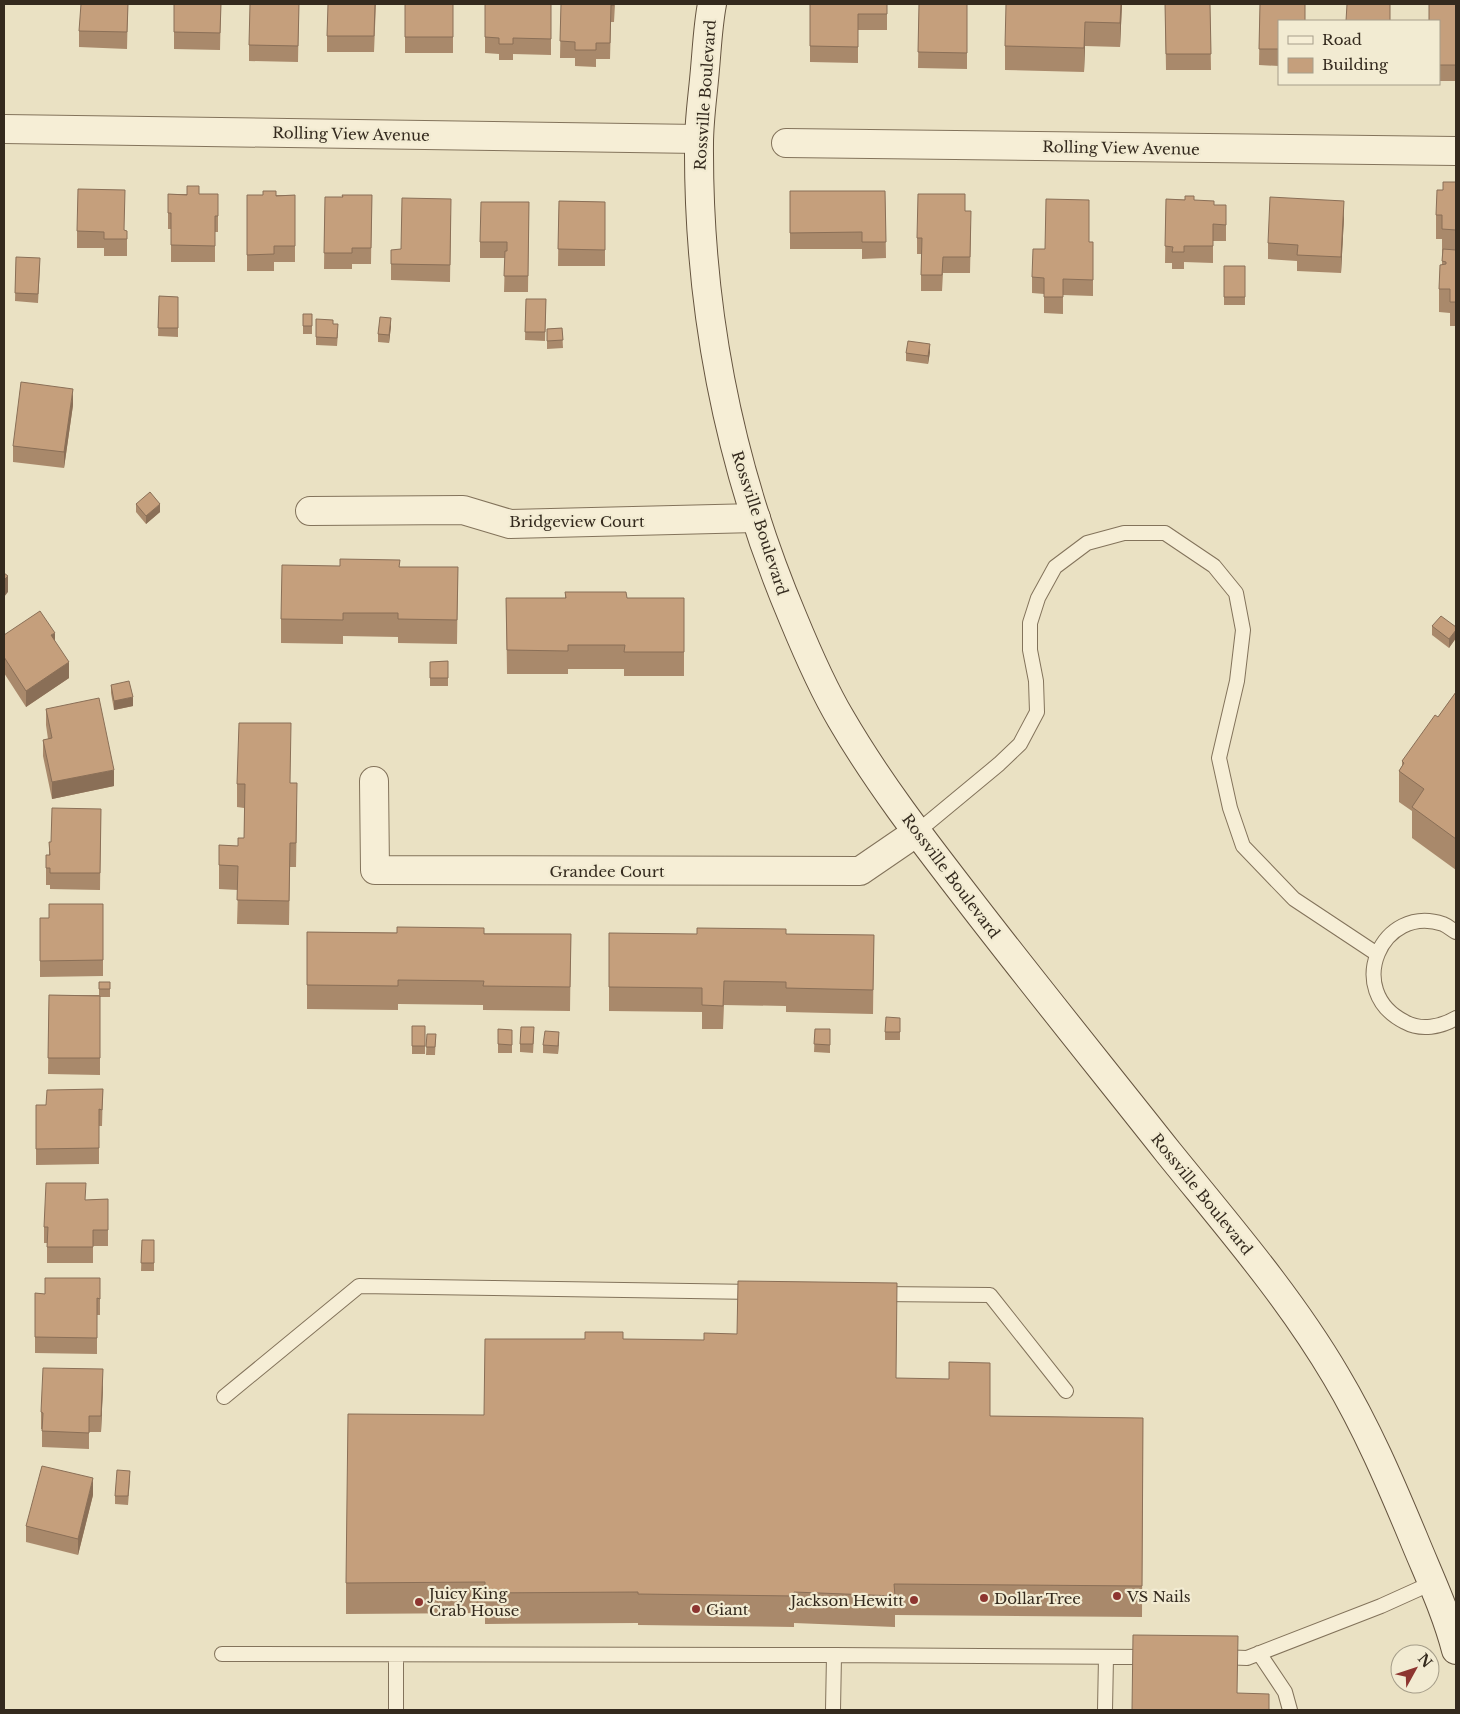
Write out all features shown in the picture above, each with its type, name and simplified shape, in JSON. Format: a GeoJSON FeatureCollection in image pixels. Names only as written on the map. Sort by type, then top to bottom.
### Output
{"type":"FeatureCollection","features":[{"type":"Feature","properties":{"kind":"street","name":"Rossville Boulevard"},"geometry":{"type":"LineString","coordinates":[[712,4],[699,138],[700,210],[712,334],[722,394],[735,450],[779,585],[810,657],[839,716],[878,778],[917,832],[1010,953],[1242,1243],[1292,1310],[1336,1376],[1382,1462],[1455,1642]]}},
{"type":"Feature","properties":{"kind":"street","name":"Rolling View Avenue"},"geometry":{"type":"LineString","coordinates":[[4,128],[699,138]]}},
{"type":"Feature","properties":{"kind":"street","name":"Rolling View Avenue"},"geometry":{"type":"LineString","coordinates":[[786,142],[1456,151]]}},
{"type":"Feature","properties":{"kind":"street","name":"Bridgeview Court"},"geometry":{"type":"LineString","coordinates":[[310,511],[463,510],[510,524],[756,518]]}},
{"type":"Feature","properties":{"kind":"street","name":"Grandee Court"},"geometry":{"type":"LineString","coordinates":[[374,781],[375,870],[860,871],[917,832]]}},
{"type":"Feature","properties":{"kind":"lane"},"geometry":{"type":"LineString","coordinates":[[917,832],[999,764],[1020,744],[1037,712],[1036,681],[1030,650],[1030,624],[1038,598],[1055,567],[1087,543],[1124,532],[1164,533],[1214,566],[1236,593],[1243,630],[1237,681],[1219,758],[1230,808],[1243,846],[1294,899],[1377,954]]}},
{"type":"Feature","properties":{"kind":"lane"},"geometry":{"type":"LineString","coordinates":[[1456,932],[1444,924],[1426,921],[1409,924],[1393,933],[1383,943],[1374,965],[1374,983],[1377,994],[1394,1017],[1410,1025],[1422,1028],[1447,1024],[1456,1018]]}},
{"type":"Feature","properties":{"kind":"lane"},"geometry":{"type":"LineString","coordinates":[[224,1397],[359,1286],[773,1292]]}},
{"type":"Feature","properties":{"kind":"lane"},"geometry":{"type":"LineString","coordinates":[[862,1294],[990,1296],[1066,1391]]}},
{"type":"Feature","properties":{"kind":"lane"},"geometry":{"type":"LineString","coordinates":[[1210,1657],[1248,1658],[1381,1606],[1432,1583]]}},
{"type":"Feature","properties":{"kind":"lane"},"geometry":{"type":"LineString","coordinates":[[1259,1653],[1285,1692],[1290,1710]]}},
{"type":"Feature","properties":{"kind":"lane"},"geometry":{"type":"LineString","coordinates":[[222,1654],[834,1654],[1163,1657]]}},
{"type":"Feature","properties":{"kind":"lane"},"geometry":{"type":"LineString","coordinates":[[833,1710],[834,1654]]}},
{"type":"Feature","properties":{"kind":"lane"},"geometry":{"type":"LineString","coordinates":[[396,1655],[396,1710]]}},
{"type":"Feature","properties":{"kind":"lane"},"geometry":{"type":"LineString","coordinates":[[1105,1710],[1106,1657]]}},
{"type":"Feature","properties":{"kind":"building"},"geometry":{"type":"Polygon","coordinates":[[[81,4],[128,4],[127,32],[79,31],[81,4]]]}},
{"type":"Feature","properties":{"kind":"building"},"geometry":{"type":"Polygon","coordinates":[[[174,4],[221,4],[220,33],[174,32],[174,4]]]}},
{"type":"Feature","properties":{"kind":"building"},"geometry":{"type":"Polygon","coordinates":[[[250,4],[299,4],[298,46],[249,45],[250,4]]]}},
{"type":"Feature","properties":{"kind":"building"},"geometry":{"type":"Polygon","coordinates":[[[328,4],[375,4],[374,36],[327,36],[328,4]]]}},
{"type":"Feature","properties":{"kind":"building"},"geometry":{"type":"Polygon","coordinates":[[[405,4],[453,4],[453,37],[405,37],[405,4]]]}},
{"type":"Feature","properties":{"kind":"building"},"geometry":{"type":"Polygon","coordinates":[[[485,4],[551,4],[551,39],[513,38],[513,44],[499,44],[499,38],[485,37],[485,4]]]}},
{"type":"Feature","properties":{"kind":"building"},"geometry":{"type":"Polygon","coordinates":[[[561,4],[614,4],[611,5],[610,43],[596,43],[596,50],[575,50],[575,42],[560,41],[561,4]]]}},
{"type":"Feature","properties":{"kind":"building"},"geometry":{"type":"Polygon","coordinates":[[[810,4],[887,4],[887,14],[858,14],[858,47],[810,46],[810,4]]]}},
{"type":"Feature","properties":{"kind":"building"},"geometry":{"type":"Polygon","coordinates":[[[919,4],[967,4],[967,53],[918,52],[919,4]]]}},
{"type":"Feature","properties":{"kind":"building"},"geometry":{"type":"Polygon","coordinates":[[[1006,4],[1121,4],[1120,23],[1085,22],[1084,48],[1005,46],[1006,4]]]}},
{"type":"Feature","properties":{"kind":"building"},"geometry":{"type":"Polygon","coordinates":[[[1165,4],[1210,4],[1211,54],[1166,54],[1165,4]]]}},
{"type":"Feature","properties":{"kind":"building"},"geometry":{"type":"Polygon","coordinates":[[[1260,4],[1305,4],[1305,20],[1278,20],[1278,49],[1259,49],[1260,4]]]}},
{"type":"Feature","properties":{"kind":"building"},"geometry":{"type":"Polygon","coordinates":[[[1347,4],[1390,4],[1390,20],[1346,20],[1347,4]]]}},
{"type":"Feature","properties":{"kind":"building"},"geometry":{"type":"Polygon","coordinates":[[[1429,4],[1456,4],[1456,65],[1440,65],[1440,20],[1429,20],[1429,4]]]}},
{"type":"Feature","properties":{"kind":"building"},"geometry":{"type":"Polygon","coordinates":[[[1443,182],[1456,182],[1456,230],[1442,229],[1442,215],[1436,215],[1437,190],[1443,190],[1443,182]]]}},
{"type":"Feature","properties":{"kind":"building"},"geometry":{"type":"Polygon","coordinates":[[[187,186],[199,186],[199,194],[218,194],[218,216],[215,216],[215,246],[171,245],[171,213],[168,213],[168,194],[187,195],[187,186]]]}},
{"type":"Feature","properties":{"kind":"building"},"geometry":{"type":"Polygon","coordinates":[[[78,189],[125,190],[124,230],[127,231],[127,239],[104,239],[104,232],[77,231],[78,189]]]}},
{"type":"Feature","properties":{"kind":"building"},"geometry":{"type":"Polygon","coordinates":[[[263,191],[276,191],[276,196],[295,195],[295,246],[274,246],[274,254],[247,255],[247,195],[263,195],[263,191]]]}},
{"type":"Feature","properties":{"kind":"building"},"geometry":{"type":"Polygon","coordinates":[[[790,191],[885,191],[886,242],[862,242],[862,232],[790,233],[790,191]]]}},
{"type":"Feature","properties":{"kind":"building"},"geometry":{"type":"Polygon","coordinates":[[[918,194],[965,194],[965,211],[971,211],[970,257],[943,257],[942,275],[921,275],[922,238],[917,238],[918,194]]]}},
{"type":"Feature","properties":{"kind":"building"},"geometry":{"type":"Polygon","coordinates":[[[342,195],[372,195],[371,248],[352,248],[352,253],[324,253],[325,197],[343,197],[342,195]]]}},
{"type":"Feature","properties":{"kind":"building"},"geometry":{"type":"Polygon","coordinates":[[[1185,196],[1194,196],[1194,200],[1214,201],[1214,205],[1226,205],[1226,225],[1213,224],[1213,246],[1184,246],[1184,252],[1172,252],[1173,247],[1165,246],[1166,199],[1185,200],[1185,196]]]}},
{"type":"Feature","properties":{"kind":"building"},"geometry":{"type":"Polygon","coordinates":[[[1270,197],[1344,201],[1341,257],[1297,255],[1298,245],[1268,243],[1270,197]]]}},
{"type":"Feature","properties":{"kind":"building"},"geometry":{"type":"Polygon","coordinates":[[[402,198],[451,199],[450,265],[391,264],[391,250],[401,249],[402,198]]]}},
{"type":"Feature","properties":{"kind":"building"},"geometry":{"type":"Polygon","coordinates":[[[1046,199],[1089,200],[1089,242],[1093,242],[1093,280],[1063,279],[1063,297],[1044,297],[1044,278],[1032,277],[1033,249],[1045,249],[1046,199]]]}},
{"type":"Feature","properties":{"kind":"building"},"geometry":{"type":"Polygon","coordinates":[[[559,201],[605,202],[605,250],[558,249],[559,201]]]}},
{"type":"Feature","properties":{"kind":"building"},"geometry":{"type":"Polygon","coordinates":[[[481,202],[529,202],[528,276],[504,276],[507,242],[480,242],[481,202]]]}},
{"type":"Feature","properties":{"kind":"building"},"geometry":{"type":"Polygon","coordinates":[[[1443,249],[1456,250],[1456,302],[1450,302],[1450,289],[1439,289],[1440,265],[1446,264],[1446,262],[1442,261],[1443,249]]]}},
{"type":"Feature","properties":{"kind":"building"},"geometry":{"type":"Polygon","coordinates":[[[16,257],[40,258],[38,294],[15,293],[16,257]]]}},
{"type":"Feature","properties":{"kind":"building"},"geometry":{"type":"Polygon","coordinates":[[[1224,266],[1245,266],[1245,297],[1224,297],[1224,266]]]}},
{"type":"Feature","properties":{"kind":"building"},"geometry":{"type":"Polygon","coordinates":[[[159,296],[178,297],[178,328],[158,328],[159,296]]]}},
{"type":"Feature","properties":{"kind":"building"},"geometry":{"type":"Polygon","coordinates":[[[526,299],[546,299],[545,332],[525,332],[526,299]]]}},
{"type":"Feature","properties":{"kind":"building"},"geometry":{"type":"Polygon","coordinates":[[[303,314],[312,314],[312,326],[303,326],[303,314]]]}},
{"type":"Feature","properties":{"kind":"building"},"geometry":{"type":"Polygon","coordinates":[[[380,317],[391,318],[389,335],[378,334],[380,317]]]}},
{"type":"Feature","properties":{"kind":"building"},"geometry":{"type":"Polygon","coordinates":[[[316,319],[333,320],[333,324],[338,324],[337,338],[316,337],[316,319]]]}},
{"type":"Feature","properties":{"kind":"building"},"geometry":{"type":"Polygon","coordinates":[[[562,328],[563,340],[547,341],[547,329],[562,328]]]}},
{"type":"Feature","properties":{"kind":"building"},"geometry":{"type":"Polygon","coordinates":[[[908,341],[930,344],[928,356],[906,353],[908,341]]]}},
{"type":"Feature","properties":{"kind":"building"},"geometry":{"type":"Polygon","coordinates":[[[21,382],[73,389],[64,452],[13,446],[21,382]]]}},
{"type":"Feature","properties":{"kind":"building"},"geometry":{"type":"Polygon","coordinates":[[[150,492],[160,504],[146,516],[136,504],[150,492]]]}},
{"type":"Feature","properties":{"kind":"building"},"geometry":{"type":"Polygon","coordinates":[[[340,559],[400,560],[399,567],[458,567],[457,620],[398,619],[398,613],[343,613],[343,620],[281,619],[282,565],[340,566],[340,559]]]}},
{"type":"Feature","properties":{"kind":"building"},"geometry":{"type":"Polygon","coordinates":[[[565,592],[626,592],[627,598],[684,598],[684,652],[624,652],[625,645],[568,645],[568,651],[507,650],[506,598],[566,598],[565,592]]]}},
{"type":"Feature","properties":{"kind":"building"},"geometry":{"type":"Polygon","coordinates":[[[40,611],[55,633],[51,635],[69,662],[26,691],[4,657],[4,635],[40,611]]]}},
{"type":"Feature","properties":{"kind":"building"},"geometry":{"type":"Polygon","coordinates":[[[1441,616],[1456,627],[1456,630],[1449,639],[1432,626],[1441,616]]]}},
{"type":"Feature","properties":{"kind":"building"},"geometry":{"type":"Polygon","coordinates":[[[448,661],[448,678],[430,678],[430,662],[448,661]]]}},
{"type":"Feature","properties":{"kind":"building"},"geometry":{"type":"Polygon","coordinates":[[[129,681],[133,697],[114,701],[111,685],[129,681]]]}},
{"type":"Feature","properties":{"kind":"building"},"geometry":{"type":"Polygon","coordinates":[[[1456,692],[1456,839],[1412,807],[1424,789],[1399,771],[1404,763],[1402,761],[1435,715],[1438,717],[1456,692]]]}},
{"type":"Feature","properties":{"kind":"building"},"geometry":{"type":"Polygon","coordinates":[[[99,698],[114,770],[52,782],[43,740],[52,738],[46,709],[99,698]]]}},
{"type":"Feature","properties":{"kind":"building"},"geometry":{"type":"Polygon","coordinates":[[[239,723],[291,723],[290,783],[297,783],[296,843],[290,843],[289,901],[237,900],[238,866],[219,865],[219,845],[238,846],[238,838],[244,838],[245,784],[237,784],[239,723]]]}},
{"type":"Feature","properties":{"kind":"building"},"geometry":{"type":"Polygon","coordinates":[[[52,808],[101,809],[100,873],[50,873],[50,868],[46,868],[46,855],[50,855],[49,842],[51,842],[52,808]]]}},
{"type":"Feature","properties":{"kind":"building"},"geometry":{"type":"Polygon","coordinates":[[[49,904],[103,904],[103,960],[40,961],[40,918],[49,918],[49,904]]]}},
{"type":"Feature","properties":{"kind":"building"},"geometry":{"type":"Polygon","coordinates":[[[397,927],[484,928],[484,934],[571,934],[570,987],[483,986],[484,981],[398,980],[398,986],[307,985],[307,932],[397,933],[397,927]]]}},
{"type":"Feature","properties":{"kind":"building"},"geometry":{"type":"Polygon","coordinates":[[[697,928],[786,929],[786,934],[874,935],[873,990],[786,988],[786,982],[724,981],[723,1006],[702,1005],[702,988],[609,987],[609,933],[697,934],[697,928]]]}},
{"type":"Feature","properties":{"kind":"building"},"geometry":{"type":"Polygon","coordinates":[[[99,982],[110,982],[110,989],[99,989],[99,982]]]}},
{"type":"Feature","properties":{"kind":"building"},"geometry":{"type":"Polygon","coordinates":[[[49,995],[100,996],[100,1058],[48,1058],[49,995]]]}},
{"type":"Feature","properties":{"kind":"building"},"geometry":{"type":"Polygon","coordinates":[[[886,1017],[900,1018],[900,1032],[885,1032],[886,1017]]]}},
{"type":"Feature","properties":{"kind":"building"},"geometry":{"type":"Polygon","coordinates":[[[412,1026],[425,1026],[425,1046],[412,1046],[412,1026]]]}},
{"type":"Feature","properties":{"kind":"building"},"geometry":{"type":"Polygon","coordinates":[[[521,1027],[534,1027],[533,1044],[520,1044],[521,1027]]]}},
{"type":"Feature","properties":{"kind":"building"},"geometry":{"type":"Polygon","coordinates":[[[498,1029],[512,1030],[512,1045],[498,1044],[498,1029]]]}},
{"type":"Feature","properties":{"kind":"building"},"geometry":{"type":"Polygon","coordinates":[[[815,1029],[830,1029],[830,1045],[814,1044],[815,1029]]]}},
{"type":"Feature","properties":{"kind":"building"},"geometry":{"type":"Polygon","coordinates":[[[545,1031],[559,1032],[558,1046],[543,1045],[545,1031]]]}},
{"type":"Feature","properties":{"kind":"building"},"geometry":{"type":"Polygon","coordinates":[[[427,1034],[436,1034],[435,1047],[426,1047],[427,1034]]]}},
{"type":"Feature","properties":{"kind":"building"},"geometry":{"type":"Polygon","coordinates":[[[103,1089],[102,1110],[99,1109],[99,1148],[36,1149],[36,1105],[46,1105],[47,1090],[103,1089]]]}},
{"type":"Feature","properties":{"kind":"building"},"geometry":{"type":"Polygon","coordinates":[[[46,1183],[86,1183],[85,1200],[108,1199],[108,1230],[93,1230],[93,1247],[47,1247],[48,1227],[44,1227],[46,1183]]]}},
{"type":"Feature","properties":{"kind":"building"},"geometry":{"type":"Polygon","coordinates":[[[142,1240],[154,1240],[154,1263],[141,1263],[142,1240]]]}},
{"type":"Feature","properties":{"kind":"building"},"geometry":{"type":"Polygon","coordinates":[[[45,1278],[100,1278],[100,1299],[97,1298],[97,1338],[35,1337],[35,1293],[45,1294],[45,1278]]]}},
{"type":"Feature","properties":{"kind":"building"},"geometry":{"type":"Polygon","coordinates":[[[738,1281],[897,1283],[896,1378],[949,1379],[949,1362],[990,1363],[990,1416],[1143,1418],[1142,1586],[894,1584],[895,1596],[794,1592],[794,1596],[638,1594],[638,1592],[485,1593],[485,1582],[346,1583],[348,1414],[484,1415],[485,1339],[585,1339],[585,1332],[623,1332],[623,1339],[704,1340],[704,1333],[737,1334],[738,1281]]]}},
{"type":"Feature","properties":{"kind":"building"},"geometry":{"type":"Polygon","coordinates":[[[43,1368],[103,1369],[101,1416],[89,1416],[89,1433],[42,1431],[43,1368]]]}},
{"type":"Feature","properties":{"kind":"building"},"geometry":{"type":"Polygon","coordinates":[[[42,1466],[93,1478],[78,1539],[26,1526],[42,1466]]]}},
{"type":"Feature","properties":{"kind":"building"},"geometry":{"type":"Polygon","coordinates":[[[117,1470],[130,1471],[128,1496],[115,1496],[117,1470]]]}},
{"type":"Feature","properties":{"kind":"building"},"geometry":{"type":"Polygon","coordinates":[[[1133,1635],[1238,1636],[1237,1693],[1269,1694],[1269,1710],[1132,1710],[1133,1635]]]}},
{"type":"Feature","properties":{"kind":"place","name":"VS Nails"},"geometry":{"type":"Point","coordinates":[1117,1596]}},
{"type":"Feature","properties":{"kind":"place","name":"Dollar Tree"},"geometry":{"type":"Point","coordinates":[984,1598]}},
{"type":"Feature","properties":{"kind":"place","name":"Jackson Hewitt"},"geometry":{"type":"Point","coordinates":[914,1600]}},
{"type":"Feature","properties":{"kind":"place","name":"Juicy King Crab House"},"geometry":{"type":"Point","coordinates":[419,1602]}},
{"type":"Feature","properties":{"kind":"place","name":"Giant"},"geometry":{"type":"Point","coordinates":[696,1609]}}]}
